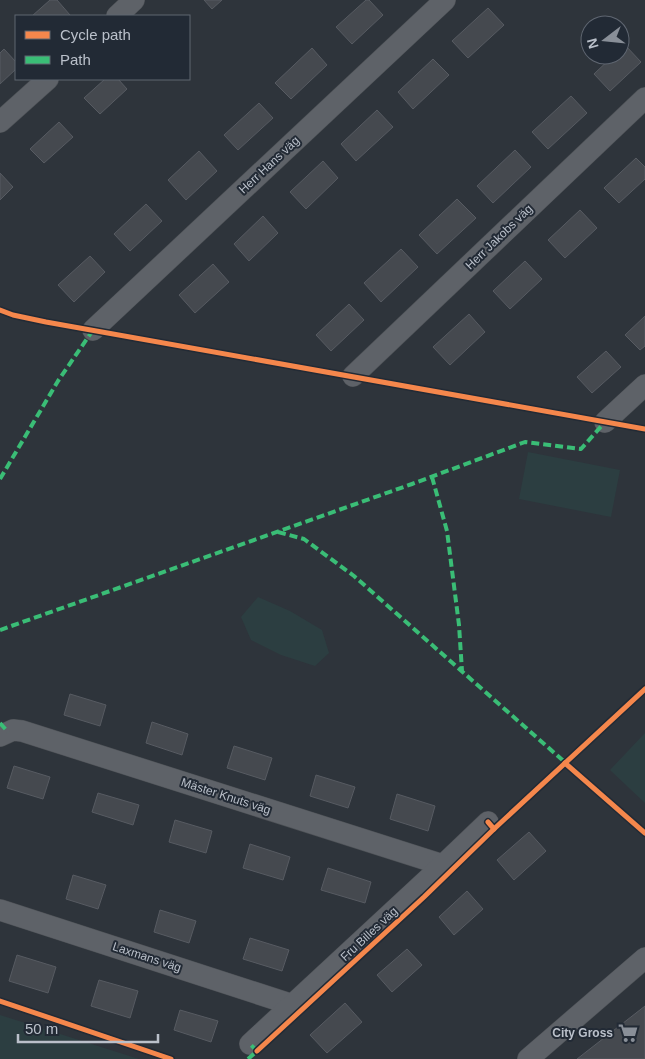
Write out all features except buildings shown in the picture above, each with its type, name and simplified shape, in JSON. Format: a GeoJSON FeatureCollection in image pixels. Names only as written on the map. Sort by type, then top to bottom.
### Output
{"type":"FeatureCollection","features":[{"type":"Feature","properties":{"kind":"street"},"geometry":{"type":"LineString","coordinates":[[117,15],[134,0]]}},
{"type":"Feature","properties":{"kind":"street","name":"Herr Hans väg"},"geometry":{"type":"LineString","coordinates":[[93,330],[445,0]]}},
{"type":"Feature","properties":{"kind":"street"},"geometry":{"type":"LineString","coordinates":[[0,122],[47,80]]}},
{"type":"Feature","properties":{"kind":"street","name":"Herr Jakobs väg"},"geometry":{"type":"LineString","coordinates":[[353,376],[645,98]]}},
{"type":"Feature","properties":{"kind":"street"},"geometry":{"type":"LineString","coordinates":[[605,422],[645,384]]}},
{"type":"Feature","properties":{"kind":"street","name":"Mäster Knuts väg"},"geometry":{"type":"LineString","coordinates":[[4,734],[13,730],[22,731],[443,865]]}},
{"type":"Feature","properties":{"kind":"street","name":"Fru Billes väg"},"geometry":{"type":"LineString","coordinates":[[250,1044],[488,822]]}},
{"type":"Feature","properties":{"kind":"street","name":"Laxmans väg"},"geometry":{"type":"LineString","coordinates":[[0,910],[293,1005]]}},
{"type":"Feature","properties":{"kind":"street"},"geometry":{"type":"LineString","coordinates":[[528,1059],[645,958]]}},
{"type":"Feature","properties":{"kind":"shaded area"},"geometry":{"type":"Polygon","coordinates":[[[528,452],[620,470],[611,517],[519,499],[528,452]]]}},
{"type":"Feature","properties":{"kind":"shaded area"},"geometry":{"type":"Polygon","coordinates":[[[258,597],[290,611],[322,630],[329,653],[315,666],[281,655],[251,640],[241,617],[258,597]]]}},
{"type":"Feature","properties":{"kind":"shaded area"},"geometry":{"type":"Polygon","coordinates":[[[645,733],[645,803],[610,770],[645,733]]]}},
{"type":"Feature","properties":{"kind":"shaded area"},"geometry":{"type":"Polygon","coordinates":[[[0,1015],[139,1059],[0,1059],[0,1015]]]}},
{"type":"Feature","properties":{"kind":"marked path"},"geometry":{"type":"LineString","coordinates":[[0,479],[58,381],[93,330]]}},
{"type":"Feature","properties":{"kind":"marked path"},"geometry":{"type":"LineString","coordinates":[[0,630],[525,442],[581,449],[605,422]]}},
{"type":"Feature","properties":{"kind":"marked path"},"geometry":{"type":"LineString","coordinates":[[432,477],[447,531],[459,625],[462,671]]}},
{"type":"Feature","properties":{"kind":"marked path"},"geometry":{"type":"LineString","coordinates":[[278,532],[304,539],[354,576],[568,765]]}},
{"type":"Feature","properties":{"kind":"marked path"},"geometry":{"type":"LineString","coordinates":[[0,723],[8,732]]}},
{"type":"Feature","properties":{"kind":"marked path"},"geometry":{"type":"LineString","coordinates":[[248,1059],[257,1051],[250,1044]]}},
{"type":"Feature","properties":{"kind":"cycle path"},"geometry":{"type":"LineString","coordinates":[[0,310],[13,315],[46,322],[645,429]]}},
{"type":"Feature","properties":{"kind":"cycle path"},"geometry":{"type":"LineString","coordinates":[[488,822],[494,829],[645,689]]}},
{"type":"Feature","properties":{"kind":"cycle path"},"geometry":{"type":"LineString","coordinates":[[565,763],[645,833]]}},
{"type":"Feature","properties":{"kind":"cycle path"},"geometry":{"type":"LineString","coordinates":[[257,1051],[424,897],[494,829]]}},
{"type":"Feature","properties":{"kind":"cycle path"},"geometry":{"type":"LineString","coordinates":[[0,1001],[171,1059]]}},
{"type":"Feature","properties":{"kind":"place","name":"City Gross"},"geometry":{"type":"Point","coordinates":[628,1033]}}]}
